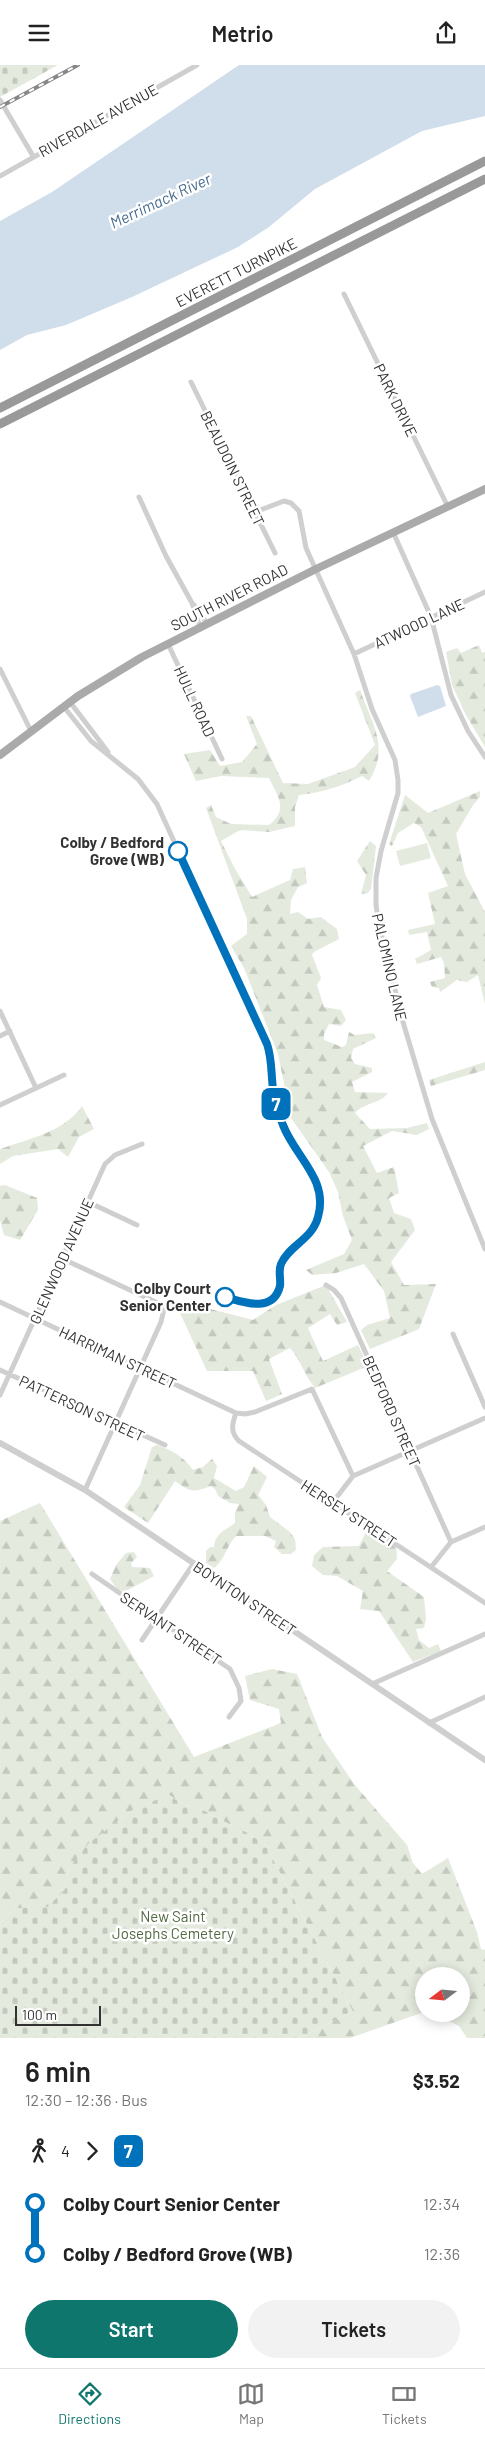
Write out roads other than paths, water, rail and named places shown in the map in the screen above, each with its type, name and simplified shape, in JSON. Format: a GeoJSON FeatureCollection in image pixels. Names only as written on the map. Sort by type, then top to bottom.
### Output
{"type":"FeatureCollection","features":[{"type":"Feature","properties":{"kind":"highway","name":"EVERETT TURNPIKE"},"geometry":{"type":"LineString","coordinates":[[0,408],[485,161]]}},
{"type":"Feature","properties":{"kind":"highway","name":"EVERETT TURNPIKE"},"geometry":{"type":"LineString","coordinates":[[0,424],[485,179]]}},
{"type":"Feature","properties":{"kind":"main road","name":"SOUTH RIVER ROAD"},"geometry":{"type":"LineString","coordinates":[[0,755],[96,684],[168,643],[316,569],[485,489]]}},
{"type":"Feature","properties":{"kind":"street","name":"RIVERDALE AVENUE"},"geometry":{"type":"LineString","coordinates":[[0,176],[197,65]]}},
{"type":"Feature","properties":{"kind":"street"},"geometry":{"type":"LineString","coordinates":[[0,100],[33,156]]}},
{"type":"Feature","properties":{"kind":"street","name":"PARK DRIVE"},"geometry":{"type":"LineString","coordinates":[[344,294],[448,507]]}},
{"type":"Feature","properties":{"kind":"street","name":"BEAUDOIN STREET"},"geometry":{"type":"LineString","coordinates":[[191,382],[275,553]]}},
{"type":"Feature","properties":{"kind":"street"},"geometry":{"type":"LineString","coordinates":[[139,497],[166,556],[204,625]]}},
{"type":"Feature","properties":{"kind":"street","name":"PALOMINO LANE"},"geometry":{"type":"LineString","coordinates":[[255,512],[282,501],[296,506],[302,518],[304,545],[354,654],[372,709],[395,760],[398,780],[396,800],[378,865],[376,899],[378,925],[405,1030],[433,1121],[485,1249]]}},
{"type":"Feature","properties":{"kind":"street"},"geometry":{"type":"LineString","coordinates":[[393,532],[431,617],[451,695],[468,731],[485,757]]}},
{"type":"Feature","properties":{"kind":"street","name":"ATWOOD LANE"},"geometry":{"type":"LineString","coordinates":[[354,654],[485,592]]}},
{"type":"Feature","properties":{"kind":"street","name":"HULL ROAD"},"geometry":{"type":"LineString","coordinates":[[168,643],[222,759]]}},
{"type":"Feature","properties":{"kind":"street"},"geometry":{"type":"LineString","coordinates":[[0,669],[31,731]]}},
{"type":"Feature","properties":{"kind":"street"},"geometry":{"type":"LineString","coordinates":[[67,705],[91,741],[110,754]]}},
{"type":"Feature","properties":{"kind":"street"},"geometry":{"type":"LineString","coordinates":[[67,705],[110,754],[138,779],[157,804],[264,1037]]}},
{"type":"Feature","properties":{"kind":"street"},"geometry":{"type":"LineString","coordinates":[[0,1011],[36,1088]]}},
{"type":"Feature","properties":{"kind":"street"},"geometry":{"type":"LineString","coordinates":[[0,1036],[10,1031]]}},
{"type":"Feature","properties":{"kind":"street"},"geometry":{"type":"LineString","coordinates":[[0,1105],[64,1075]]}},
{"type":"Feature","properties":{"kind":"street","name":"GLENWOOD AVENUE"},"geometry":{"type":"LineString","coordinates":[[0,1395],[105,1164],[110,1159],[142,1144]]}},
{"type":"Feature","properties":{"kind":"street"},"geometry":{"type":"LineString","coordinates":[[88,1202],[137,1225]]}},
{"type":"Feature","properties":{"kind":"street"},"geometry":{"type":"LineString","coordinates":[[63,1259],[160,1304],[164,1309],[161,1323],[85,1490]]}},
{"type":"Feature","properties":{"kind":"street","name":"BEDFORD STREET"},"geometry":{"type":"LineString","coordinates":[[326,1285],[334,1289],[341,1297],[451,1542]]}},
{"type":"Feature","properties":{"kind":"street","name":"HARRIMAN STREET"},"geometry":{"type":"LineString","coordinates":[[0,1302],[236,1413]]}},
{"type":"Feature","properties":{"kind":"street"},"geometry":{"type":"LineString","coordinates":[[453,1335],[485,1407]]}},
{"type":"Feature","properties":{"kind":"street","name":"PATTERSON STREET"},"geometry":{"type":"LineString","coordinates":[[0,1370],[115,1424],[165,1445]]}},
{"type":"Feature","properties":{"kind":"street"},"geometry":{"type":"LineString","coordinates":[[236,1413],[255,1412],[312,1389],[353,1476]]}},
{"type":"Feature","properties":{"kind":"street","name":"HERSEY STREET"},"geometry":{"type":"LineString","coordinates":[[236,1413],[232,1429],[234,1436],[239,1441],[432,1566],[485,1603]]}},
{"type":"Feature","properties":{"kind":"street"},"geometry":{"type":"LineString","coordinates":[[333,1502],[353,1476],[485,1417]]}},
{"type":"Feature","properties":{"kind":"street","name":"BOYNTON STREET"},"geometry":{"type":"LineString","coordinates":[[0,1443],[85,1490],[484,1759]]}},
{"type":"Feature","properties":{"kind":"street"},"geometry":{"type":"LineString","coordinates":[[432,1566],[451,1542],[485,1527]]}},
{"type":"Feature","properties":{"kind":"street"},"geometry":{"type":"LineString","coordinates":[[142,1640],[194,1563]]}},
{"type":"Feature","properties":{"kind":"street","name":"SERVANT STREET"},"geometry":{"type":"LineString","coordinates":[[92,1574],[230,1669],[239,1687],[241,1701],[229,1717]]}},
{"type":"Feature","properties":{"kind":"street"},"geometry":{"type":"LineString","coordinates":[[372,1684],[485,1635]]}},
{"type":"Feature","properties":{"kind":"street"},"geometry":{"type":"LineString","coordinates":[[429,1723],[485,1697]]}},
{"type":"Feature","properties":{"kind":"water","name":"Merrimack River"},"geometry":{"type":"Polygon","coordinates":[[[239,65],[485,65],[485,116],[422,131],[315,189],[269,227],[238,247],[132,297],[66,325],[27,335],[0,350],[0,221],[52,192],[239,65]]]}},
{"type":"Feature","properties":{"kind":"water"},"geometry":{"type":"Polygon","coordinates":[[[437,685],[440,686],[446,706],[418,717],[410,696],[411,694],[437,685]]]}},
{"type":"Feature","properties":{"kind":"railway"},"geometry":{"type":"LineString","coordinates":[[0,107],[78,65]]}},
{"type":"Feature","properties":{"kind":"place","name":"Colby / Bedford Grove (WB)"},"geometry":{"type":"Point","coordinates":[178,851]}},
{"type":"Feature","properties":{"kind":"place","name":"Colby Court Senior Center"},"geometry":{"type":"Point","coordinates":[225,1297]}},
{"type":"Feature","properties":{"kind":"park label","name":"New Saint Josephs Cemetery"},"geometry":{"type":"Point","coordinates":[173,1924]}}]}
